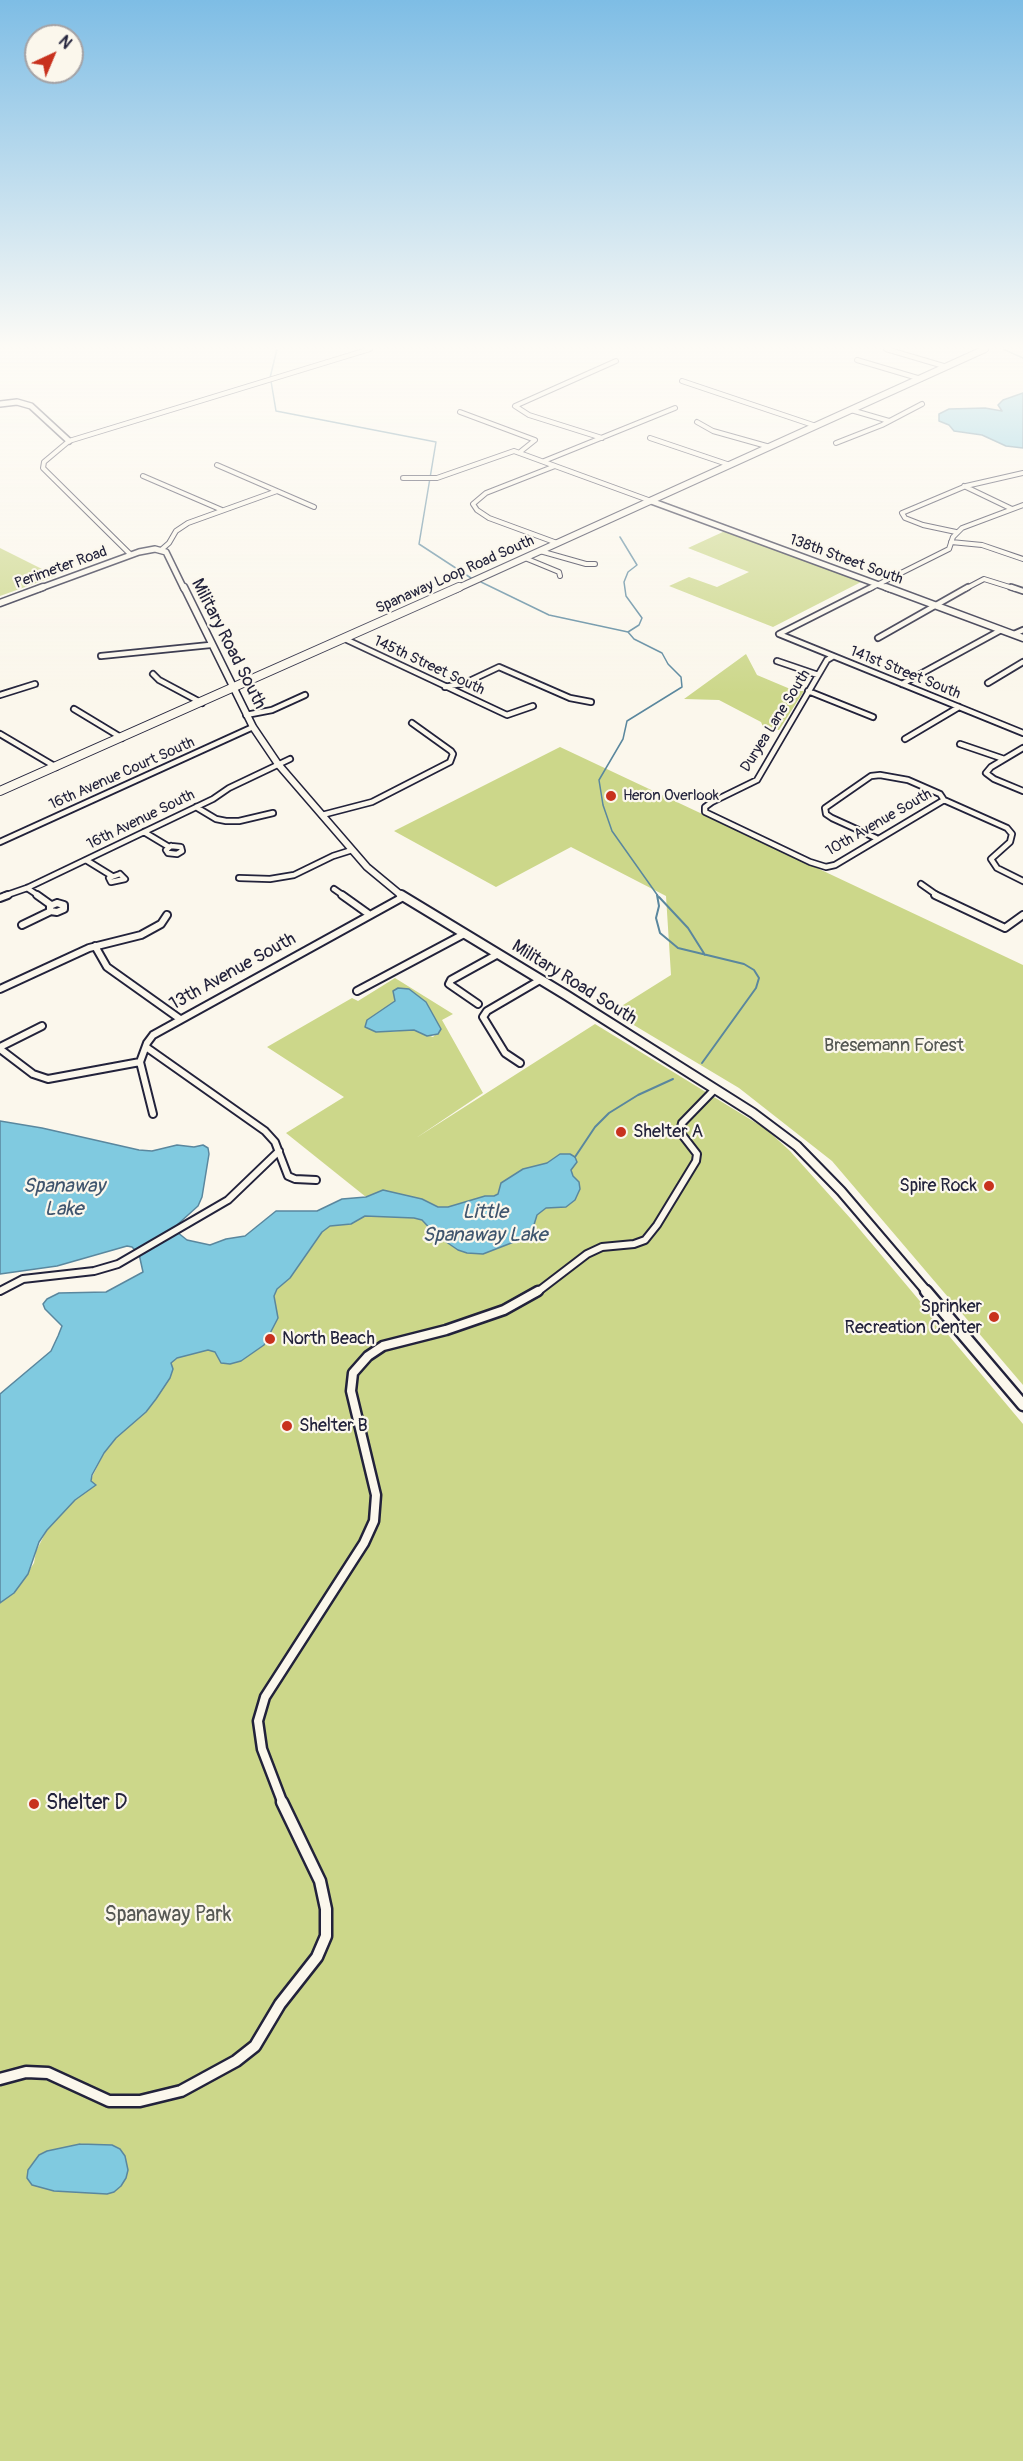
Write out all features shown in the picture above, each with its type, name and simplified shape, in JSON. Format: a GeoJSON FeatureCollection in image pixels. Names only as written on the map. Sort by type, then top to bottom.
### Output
{"type":"FeatureCollection","features":[{"type":"Feature","properties":{"kind":"main road","name":"Spanaway Loop Road South"},"geometry":{"type":"LineString","coordinates":[[0,791],[232,690],[730,465]]}},
{"type":"Feature","properties":{"kind":"street","name":"Perimeter Road"},"geometry":{"type":"LineString","coordinates":[[43,464],[42,467],[131,555]]}},
{"type":"Feature","properties":{"kind":"street"},"geometry":{"type":"LineString","coordinates":[[403,478],[439,477],[475,464]]}},
{"type":"Feature","properties":{"kind":"street","name":"138th Street South"},"geometry":{"type":"LineString","coordinates":[[550,464],[1023,638]]}},
{"type":"Feature","properties":{"kind":"street"},"geometry":{"type":"LineString","coordinates":[[217,465],[314,507]]}},
{"type":"Feature","properties":{"kind":"street"},"geometry":{"type":"LineString","coordinates":[[555,466],[486,493],[476,499],[474,506],[489,518],[557,543]]}},
{"type":"Feature","properties":{"kind":"street"},"geometry":{"type":"LineString","coordinates":[[1023,473],[964,486],[902,514],[923,525],[956,532],[1023,505]]}},
{"type":"Feature","properties":{"kind":"street"},"geometry":{"type":"LineString","coordinates":[[143,476],[222,510]]}},
{"type":"Feature","properties":{"kind":"street"},"geometry":{"type":"LineString","coordinates":[[964,486],[1012,509]]}},
{"type":"Feature","properties":{"kind":"street"},"geometry":{"type":"LineString","coordinates":[[161,550],[181,526],[277,491]]}},
{"type":"Feature","properties":{"kind":"street"},"geometry":{"type":"LineString","coordinates":[[878,584],[949,549],[956,532]]}},
{"type":"Feature","properties":{"kind":"street"},"geometry":{"type":"LineString","coordinates":[[951,542],[982,545],[1023,559]]}},
{"type":"Feature","properties":{"kind":"street","name":"Perimeter Road"},"geometry":{"type":"LineString","coordinates":[[0,603],[149,549],[161,550]]}},
{"type":"Feature","properties":{"kind":"street","name":"Military Road South"},"geometry":{"type":"LineString","coordinates":[[161,550],[168,555],[232,690],[253,727],[278,764],[378,878],[403,897],[765,1121],[811,1160],[841,1191],[1023,1405]]}},
{"type":"Feature","properties":{"kind":"street"},"geometry":{"type":"LineString","coordinates":[[540,551],[586,564],[595,564]]}},
{"type":"Feature","properties":{"kind":"street"},"geometry":{"type":"LineString","coordinates":[[525,558],[559,572],[560,576]]}},
{"type":"Feature","properties":{"kind":"street"},"geometry":{"type":"LineString","coordinates":[[878,638],[911,621],[933,605],[987,579],[1023,591]]}},
{"type":"Feature","properties":{"kind":"street","name":"141st Street South"},"geometry":{"type":"LineString","coordinates":[[878,584],[779,635],[1023,733]]}},
{"type":"Feature","properties":{"kind":"street"},"geometry":{"type":"LineString","coordinates":[[902,684],[1001,630]]}},
{"type":"Feature","properties":{"kind":"street"},"geometry":{"type":"LineString","coordinates":[[1014,634],[1023,630]]}},
{"type":"Feature","properties":{"kind":"street","name":"145th Street South"},"geometry":{"type":"LineString","coordinates":[[345,639],[503,713],[513,714],[532,706]]}},
{"type":"Feature","properties":{"kind":"street"},"geometry":{"type":"LineString","coordinates":[[101,656],[210,645]]}},
{"type":"Feature","properties":{"kind":"street","name":"Duryea Lane South"},"geometry":{"type":"LineString","coordinates":[[826,867],[816,865],[705,810],[712,802],[757,780],[827,660],[832,657]]}},
{"type":"Feature","properties":{"kind":"street"},"geometry":{"type":"LineString","coordinates":[[777,661],[818,675]]}},
{"type":"Feature","properties":{"kind":"street"},"geometry":{"type":"LineString","coordinates":[[988,683],[1023,662]]}},
{"type":"Feature","properties":{"kind":"street"},"geometry":{"type":"LineString","coordinates":[[442,686],[465,683],[499,667],[570,698],[591,702]]}},
{"type":"Feature","properties":{"kind":"street"},"geometry":{"type":"LineString","coordinates":[[153,674],[159,680],[202,703]]}},
{"type":"Feature","properties":{"kind":"street"},"geometry":{"type":"LineString","coordinates":[[0,695],[35,684]]}},
{"type":"Feature","properties":{"kind":"street"},"geometry":{"type":"LineString","coordinates":[[808,692],[873,717]]}},
{"type":"Feature","properties":{"kind":"street"},"geometry":{"type":"LineString","coordinates":[[246,715],[273,710],[305,695]]}},
{"type":"Feature","properties":{"kind":"street"},"geometry":{"type":"LineString","coordinates":[[905,739],[959,707]]}},
{"type":"Feature","properties":{"kind":"street"},"geometry":{"type":"LineString","coordinates":[[74,709],[122,738]]}},
{"type":"Feature","properties":{"kind":"street"},"geometry":{"type":"LineString","coordinates":[[322,815],[372,802],[450,762],[453,754],[451,751],[412,723]]}},
{"type":"Feature","properties":{"kind":"street","name":"16th Avenue Court South"},"geometry":{"type":"LineString","coordinates":[[0,842],[253,727]]}},
{"type":"Feature","properties":{"kind":"street"},"geometry":{"type":"LineString","coordinates":[[0,734],[56,766]]}},
{"type":"Feature","properties":{"kind":"street"},"geometry":{"type":"LineString","coordinates":[[960,744],[1004,759]]}},
{"type":"Feature","properties":{"kind":"street"},"geometry":{"type":"LineString","coordinates":[[1023,748],[988,769],[987,774],[1023,791]]}},
{"type":"Feature","properties":{"kind":"street","name":"16th Avenue South"},"geometry":{"type":"LineString","coordinates":[[0,898],[86,860],[290,759]]}},
{"type":"Feature","properties":{"kind":"street"},"geometry":{"type":"LineString","coordinates":[[876,838],[832,818],[825,811],[828,805],[875,775],[915,783],[933,790],[944,800],[1010,831],[1012,836],[1010,842],[991,859],[997,868],[1023,881]]}},
{"type":"Feature","properties":{"kind":"street","name":"10th Avenue South"},"geometry":{"type":"LineString","coordinates":[[826,867],[835,865],[876,838],[944,800]]}},
{"type":"Feature","properties":{"kind":"street"},"geometry":{"type":"LineString","coordinates":[[196,807],[216,819],[226,821],[239,821],[273,813]]}},
{"type":"Feature","properties":{"kind":"street"},"geometry":{"type":"LineString","coordinates":[[144,832],[169,847]]}},
{"type":"Feature","properties":{"kind":"street"},"geometry":{"type":"LineString","coordinates":[[239,878],[270,879],[294,875],[333,856],[352,850]]}},
{"type":"Feature","properties":{"kind":"street"},"geometry":{"type":"LineString","coordinates":[[86,860],[112,876]]}},
{"type":"Feature","properties":{"kind":"street"},"geometry":{"type":"LineString","coordinates":[[921,884],[933,894],[1005,928],[1023,915]]}},
{"type":"Feature","properties":{"kind":"street"},"geometry":{"type":"LineString","coordinates":[[22,925],[51,908],[27,888]]}},
{"type":"Feature","properties":{"kind":"street"},"geometry":{"type":"LineString","coordinates":[[334,889],[370,915]]}},
{"type":"Feature","properties":{"kind":"street","name":"13th Avenue South"},"geometry":{"type":"LineString","coordinates":[[140,1062],[153,1035],[180,1018],[403,897]]}},
{"type":"Feature","properties":{"kind":"street"},"geometry":{"type":"LineString","coordinates":[[0,989],[95,946],[141,935],[161,924],[167,915]]}},
{"type":"Feature","properties":{"kind":"street"},"geometry":{"type":"LineString","coordinates":[[357,991],[464,934]]}},
{"type":"Feature","properties":{"kind":"street"},"geometry":{"type":"LineString","coordinates":[[95,946],[107,967],[180,1018]]}},
{"type":"Feature","properties":{"kind":"street"},"geometry":{"type":"LineString","coordinates":[[478,1004],[449,984],[451,980],[498,954]]}},
{"type":"Feature","properties":{"kind":"street"},"geometry":{"type":"LineString","coordinates":[[520,1063],[505,1053],[483,1017],[487,1011],[540,980]]}},
{"type":"Feature","properties":{"kind":"street"},"geometry":{"type":"LineString","coordinates":[[42,1026],[0,1048],[33,1074],[48,1079],[140,1062],[153,1114]]}},
{"type":"Feature","properties":{"kind":"street"},"geometry":{"type":"LineString","coordinates":[[146,1047],[265,1131],[275,1142],[288,1176],[295,1179],[316,1180]]}},
{"type":"Feature","properties":{"kind":"street"},"geometry":{"type":"LineString","coordinates":[[0,2079],[26,2072],[48,2073],[109,2100],[140,2101],[181,2091],[236,2061],[255,2046],[280,2004],[317,1957],[326,1936],[326,1909],[320,1881],[290,1821],[267,1764],[258,1722],[265,1697],[364,1543],[374,1521],[376,1495],[351,1391],[353,1373],[368,1356],[383,1346],[446,1330],[504,1310],[529,1298],[587,1254],[602,1247],[634,1244],[645,1240],[657,1225],[696,1161],[697,1154],[694,1148],[680,1132],[682,1123],[715,1089]]}},
{"type":"Feature","properties":{"kind":"street"},"geometry":{"type":"LineString","coordinates":[[0,1291],[22,1279],[106,1269],[195,1221],[228,1200],[279,1152]]}},
{"type":"Feature","properties":{"kind":"green space"},"geometry":{"type":"Polygon","coordinates":[[[725,531],[863,581],[773,627],[669,586],[689,577],[717,587],[749,572],[688,548],[725,531]]]}},
{"type":"Feature","properties":{"kind":"green space"},"geometry":{"type":"Polygon","coordinates":[[[0,548],[56,576],[0,596],[0,548]]]}},
{"type":"Feature","properties":{"kind":"green space"},"geometry":{"type":"Polygon","coordinates":[[[746,654],[757,675],[795,691],[804,691],[779,730],[764,729],[761,722],[719,700],[684,699],[746,654]]]}},
{"type":"Feature","properties":{"kind":"green space","name":"Bresemann Forest"},"geometry":{"type":"Polygon","coordinates":[[[560,747],[1023,965],[1023,1385],[832,1161],[739,1088],[612,1012],[671,975],[666,896],[571,847],[496,887],[394,831],[560,747]]]}},
{"type":"Feature","properties":{"kind":"green space","name":"Spanaway Park"},"geometry":{"type":"Polygon","coordinates":[[[395,978],[453,1014],[442,1020],[483,1093],[416,1138],[595,1024],[766,1129],[790,1151],[851,1219],[1023,1424],[1023,2461],[0,2461],[0,1603],[14,1593],[34,1563],[36,1551],[47,1530],[75,1500],[95,1485],[91,1481],[104,1453],[116,1438],[146,1412],[156,1399],[170,1378],[173,1369],[170,1363],[177,1358],[208,1350],[215,1352],[221,1363],[278,1318],[273,1296],[277,1289],[290,1278],[322,1232],[330,1226],[351,1224],[365,1216],[366,1197],[286,1133],[344,1097],[267,1047],[352,998],[358,1001],[395,978]],[[395,1001],[384,1009],[386,1032],[414,1030],[433,1037],[441,1029],[426,1002],[395,1001]]]}},
{"type":"Feature","properties":{"kind":"water"},"geometry":{"type":"Polygon","coordinates":[[[398,988],[409,989],[426,1002],[441,1029],[438,1034],[427,1036],[414,1030],[376,1032],[365,1027],[367,1020],[395,1001],[393,991],[398,988]]]}},
{"type":"Feature","properties":{"kind":"water","name":"Spanaway Lake"},"geometry":{"type":"Polygon","coordinates":[[[0,1121],[139,1150],[152,1151],[177,1145],[194,1147],[203,1145],[208,1148],[209,1154],[202,1197],[198,1206],[178,1224],[177,1232],[187,1240],[210,1245],[226,1239],[245,1236],[276,1211],[317,1211],[342,1199],[366,1197],[383,1190],[422,1199],[438,1207],[448,1207],[485,1196],[494,1196],[498,1194],[501,1183],[523,1169],[547,1163],[560,1154],[570,1154],[575,1157],[577,1162],[571,1170],[579,1182],[580,1189],[575,1200],[566,1207],[546,1208],[537,1215],[533,1228],[519,1240],[483,1254],[458,1250],[436,1235],[422,1220],[414,1218],[365,1216],[351,1224],[330,1226],[322,1232],[290,1278],[277,1289],[274,1296],[278,1318],[264,1345],[241,1361],[230,1364],[221,1363],[215,1352],[208,1350],[177,1358],[171,1363],[173,1369],[170,1378],[156,1399],[146,1412],[116,1438],[104,1453],[92,1475],[91,1481],[96,1485],[75,1500],[47,1530],[39,1542],[28,1574],[14,1593],[0,1603],[0,1394],[51,1351],[62,1326],[45,1309],[43,1304],[47,1299],[59,1293],[106,1292],[143,1272],[139,1254],[132,1247],[127,1246],[57,1266],[0,1274],[0,1121]]]}},
{"type":"Feature","properties":{"kind":"water"},"geometry":{"type":"Polygon","coordinates":[[[80,2144],[112,2145],[120,2149],[125,2156],[128,2170],[121,2186],[107,2194],[54,2191],[32,2185],[27,2178],[28,2170],[39,2155],[80,2144]]]}},
{"type":"Feature","properties":{"kind":"waterway"},"geometry":{"type":"LineString","coordinates":[[432,464],[419,544],[471,578]]}},
{"type":"Feature","properties":{"kind":"waterway"},"geometry":{"type":"LineString","coordinates":[[620,537],[637,565],[628,572],[624,582],[626,596],[642,618],[639,625],[628,632]]}},
{"type":"Feature","properties":{"kind":"waterway"},"geometry":{"type":"LineString","coordinates":[[481,582],[549,615],[628,632]]}},
{"type":"Feature","properties":{"kind":"waterway"},"geometry":{"type":"LineString","coordinates":[[628,632],[634,639],[662,653],[668,664],[681,677],[682,687],[627,721],[623,739],[599,780],[603,805],[612,831],[658,896]]}},
{"type":"Feature","properties":{"kind":"waterway"},"geometry":{"type":"LineString","coordinates":[[657,895],[659,906],[656,918],[660,933],[678,948],[705,954]]}},
{"type":"Feature","properties":{"kind":"waterway"},"geometry":{"type":"LineString","coordinates":[[659,897],[688,928],[705,954]]}},
{"type":"Feature","properties":{"kind":"waterway"},"geometry":{"type":"LineString","coordinates":[[702,1063],[756,988],[759,978],[754,970],[744,964],[705,954]]}},
{"type":"Feature","properties":{"kind":"waterway"},"geometry":{"type":"LineString","coordinates":[[575,1157],[595,1127],[609,1113],[638,1095],[673,1079]]}},
{"type":"Feature","properties":{"kind":"place","name":"Heron Overlook"},"geometry":{"type":"Point","coordinates":[611,796]}},
{"type":"Feature","properties":{"kind":"place","name":"Shelter A"},"geometry":{"type":"Point","coordinates":[621,1132]}},
{"type":"Feature","properties":{"kind":"place","name":"Spire Rock"},"geometry":{"type":"Point","coordinates":[989,1186]}},
{"type":"Feature","properties":{"kind":"place","name":"Sprinker Recreation Center"},"geometry":{"type":"Point","coordinates":[994,1317]}},
{"type":"Feature","properties":{"kind":"place","name":"North Beach"},"geometry":{"type":"Point","coordinates":[270,1339]}},
{"type":"Feature","properties":{"kind":"place","name":"Shelter B"},"geometry":{"type":"Point","coordinates":[287,1426]}},
{"type":"Feature","properties":{"kind":"place","name":"Shelter D"},"geometry":{"type":"Point","coordinates":[34,1804]}},
{"type":"Feature","properties":{"kind":"water label","name":"Little Spanaway Lake"},"geometry":{"type":"Point","coordinates":[485,1224]}}]}
